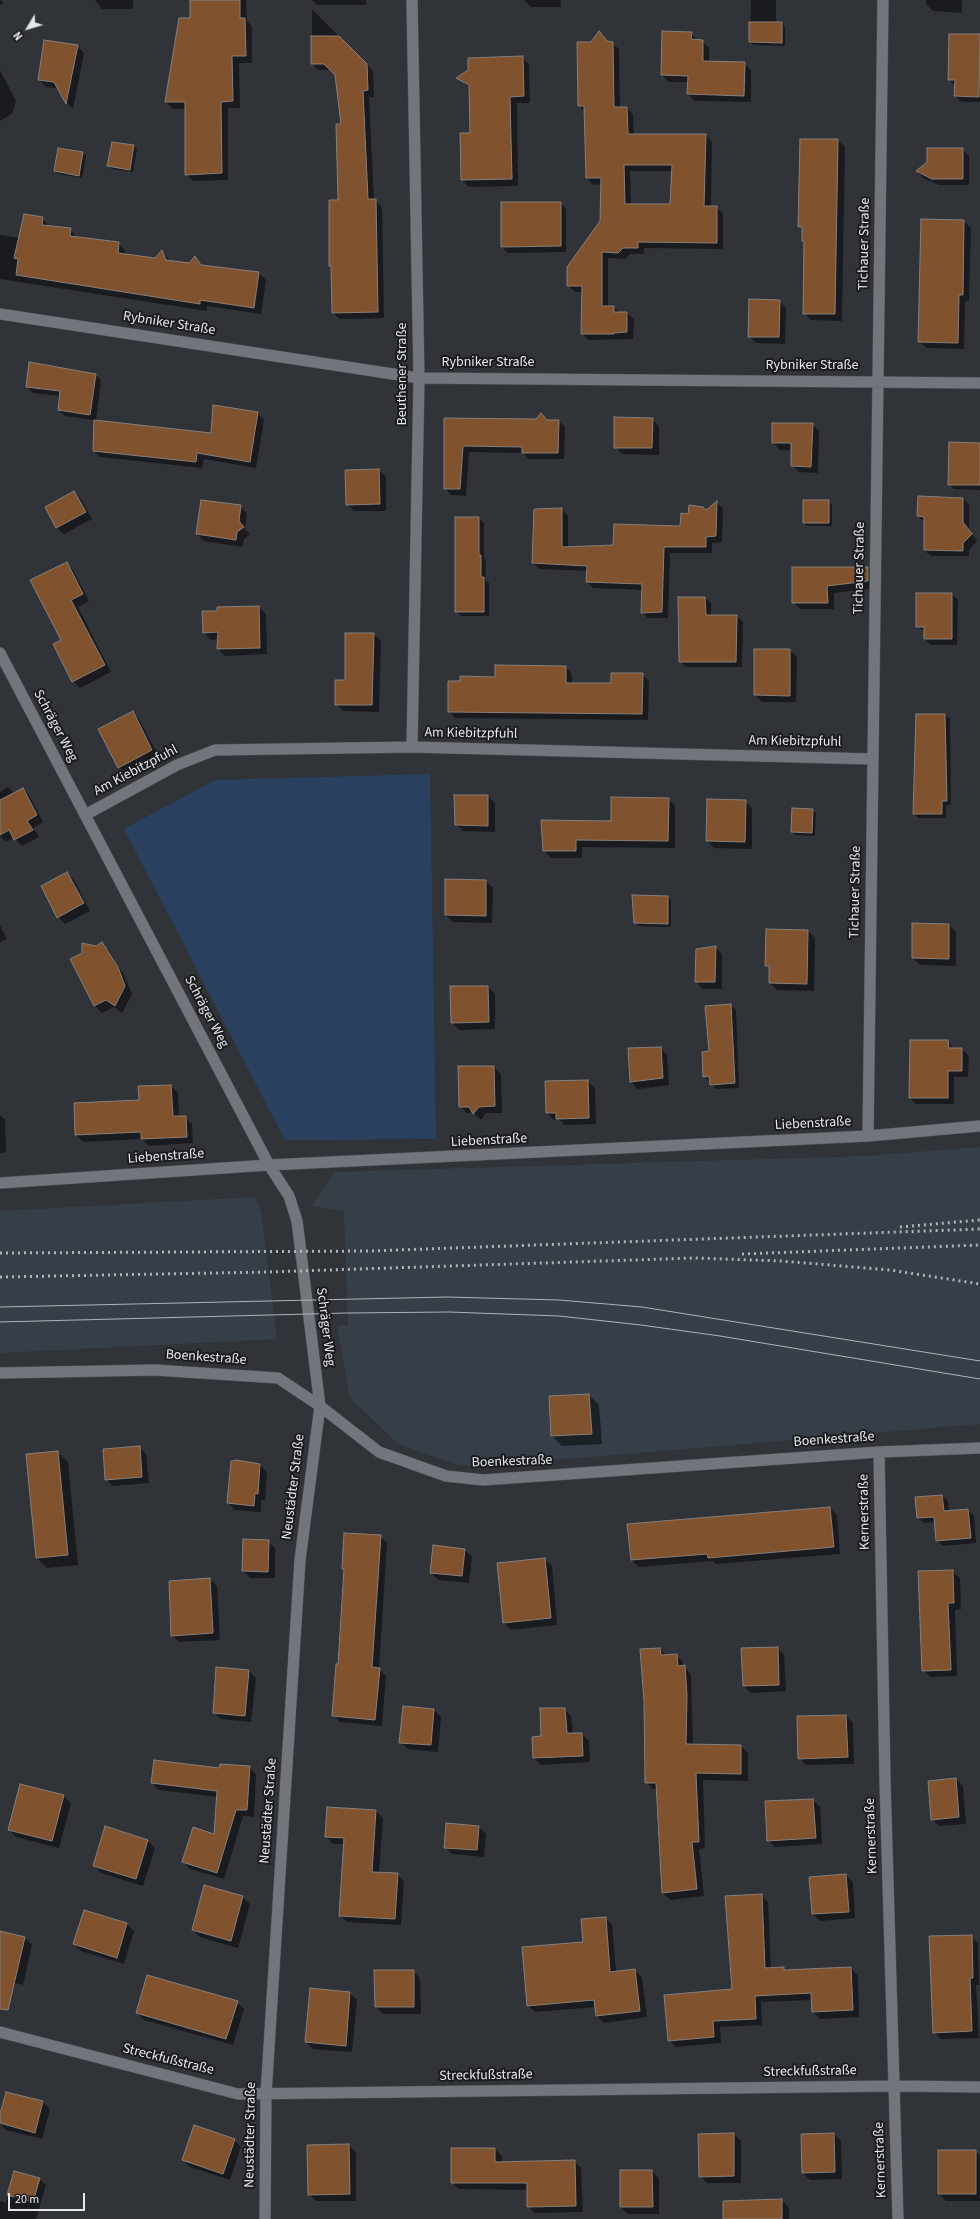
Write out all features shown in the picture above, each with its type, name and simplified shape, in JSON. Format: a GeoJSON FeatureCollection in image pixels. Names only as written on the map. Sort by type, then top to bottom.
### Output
{"type":"FeatureCollection","features":[{"type":"Feature","properties":{"kind":"street","name":"Beuthener Straße"},"geometry":{"type":"LineString","coordinates":[[412,0],[419,378],[412,747]]}},
{"type":"Feature","properties":{"kind":"street","name":"Tichauer Straße"},"geometry":{"type":"LineString","coordinates":[[868,1136],[883,0]]}},
{"type":"Feature","properties":{"kind":"street","name":"Rybniker Straße"},"geometry":{"type":"LineString","coordinates":[[0,314],[419,378],[980,383]]}},
{"type":"Feature","properties":{"kind":"street","name":"Schräger Weg"},"geometry":{"type":"LineString","coordinates":[[0,653],[269,1165],[289,1196],[297,1221],[320,1406]]}},
{"type":"Feature","properties":{"kind":"street","name":"Am Kiebitzpfuhl"},"geometry":{"type":"LineString","coordinates":[[85,815],[177,765],[215,750],[412,747],[872,759]]}},
{"type":"Feature","properties":{"kind":"street","name":"Liebenstraße"},"geometry":{"type":"LineString","coordinates":[[0,1184],[269,1165],[868,1136],[980,1126]]}},
{"type":"Feature","properties":{"kind":"street","name":"Boenkestraße"},"geometry":{"type":"LineString","coordinates":[[0,1373],[154,1370],[278,1378],[320,1406],[379,1452],[446,1476],[483,1480],[879,1452],[980,1448]]}},
{"type":"Feature","properties":{"kind":"street","name":"Neustädter Straße"},"geometry":{"type":"LineString","coordinates":[[265,2219],[266,2094],[300,1560],[320,1406]]}},
{"type":"Feature","properties":{"kind":"street","name":"Kernerstraße"},"geometry":{"type":"LineString","coordinates":[[879,1452],[898,2219]]}},
{"type":"Feature","properties":{"kind":"street","name":"Streckfußstraße"},"geometry":{"type":"LineString","coordinates":[[0,2032],[238,2094],[894,2086],[980,2087]]}},
{"type":"Feature","properties":{"kind":"shaded area"},"geometry":{"type":"Polygon","coordinates":[[[430,774],[436,1139],[285,1140],[124,829],[215,780],[430,774]]]}},
{"type":"Feature","properties":{"kind":"shaded area"},"geometry":{"type":"Polygon","coordinates":[[[980,1147],[980,1424],[486,1466],[458,1465],[398,1444],[350,1398],[337,1326],[348,1325],[344,1211],[312,1206],[334,1172],[867,1156],[980,1147]]]}},
{"type":"Feature","properties":{"kind":"shaded area"},"geometry":{"type":"Polygon","coordinates":[[[255,1197],[261,1212],[277,1339],[0,1353],[0,1211],[255,1197]]]}},
{"type":"Feature","properties":{"kind":"building"},"geometry":{"type":"Polygon","coordinates":[[[190,0],[240,0],[240,18],[245,18],[246,56],[232,56],[233,101],[221,102],[222,173],[185,175],[185,102],[165,102],[179,18],[190,18],[190,0]]]}},
{"type":"Feature","properties":{"kind":"building"},"geometry":{"type":"Polygon","coordinates":[[[749,22],[782,22],[782,43],[749,42],[749,22]]]}},
{"type":"Feature","properties":{"kind":"building"},"geometry":{"type":"Polygon","coordinates":[[[599,31],[607,41],[613,42],[614,107],[627,107],[628,134],[706,134],[704,206],[717,206],[717,243],[638,242],[638,248],[623,248],[618,253],[602,252],[602,306],[614,306],[614,312],[627,312],[627,332],[614,334],[581,334],[582,286],[567,286],[567,267],[600,221],[601,178],[586,178],[584,106],[578,106],[577,42],[591,42],[599,31]],[[624,165],[625,204],[670,204],[672,165],[624,165]]]}},
{"type":"Feature","properties":{"kind":"building"},"geometry":{"type":"Polygon","coordinates":[[[662,31],[692,32],[691,39],[703,40],[703,61],[745,62],[744,96],[687,94],[688,76],[661,75],[662,31]]]}},
{"type":"Feature","properties":{"kind":"building"},"geometry":{"type":"Polygon","coordinates":[[[949,34],[980,34],[979,97],[954,96],[955,80],[948,80],[949,34]]]}},
{"type":"Feature","properties":{"kind":"building"},"geometry":{"type":"Polygon","coordinates":[[[311,36],[339,36],[367,64],[368,90],[363,91],[368,199],[376,199],[378,312],[332,313],[331,266],[329,266],[329,200],[338,200],[336,124],[341,124],[335,75],[324,64],[311,64],[311,36]]]}},
{"type":"Feature","properties":{"kind":"building"},"geometry":{"type":"Polygon","coordinates":[[[44,40],[78,45],[66,104],[54,82],[38,80],[44,40]]]}},
{"type":"Feature","properties":{"kind":"building"},"geometry":{"type":"Polygon","coordinates":[[[523,56],[524,96],[510,97],[512,179],[461,180],[460,133],[470,133],[469,85],[456,78],[468,70],[468,58],[523,56]]]}},
{"type":"Feature","properties":{"kind":"building"},"geometry":{"type":"Polygon","coordinates":[[[800,139],[838,139],[835,314],[803,314],[804,241],[802,241],[802,227],[798,227],[800,139]]]}},
{"type":"Feature","properties":{"kind":"building"},"geometry":{"type":"Polygon","coordinates":[[[112,142],[134,145],[130,170],[107,166],[112,142]]]}},
{"type":"Feature","properties":{"kind":"building"},"geometry":{"type":"Polygon","coordinates":[[[58,148],[83,152],[79,176],[54,171],[58,148]]]}},
{"type":"Feature","properties":{"kind":"building"},"geometry":{"type":"Polygon","coordinates":[[[927,148],[963,148],[963,179],[932,179],[916,171],[927,162],[927,148]]]}},
{"type":"Feature","properties":{"kind":"building"},"geometry":{"type":"Polygon","coordinates":[[[501,202],[561,202],[561,246],[501,247],[501,202]]]}},
{"type":"Feature","properties":{"kind":"building"},"geometry":{"type":"Polygon","coordinates":[[[24,214],[43,217],[42,225],[71,228],[70,236],[119,242],[118,253],[155,258],[162,250],[166,260],[189,263],[195,256],[201,265],[259,272],[254,308],[200,300],[200,304],[16,275],[18,259],[14,258],[24,214]]]}},
{"type":"Feature","properties":{"kind":"building"},"geometry":{"type":"Polygon","coordinates":[[[921,219],[964,220],[963,295],[959,295],[958,343],[918,342],[921,219]]]}},
{"type":"Feature","properties":{"kind":"building"},"geometry":{"type":"Polygon","coordinates":[[[749,299],[780,300],[779,337],[748,337],[749,299]]]}},
{"type":"Feature","properties":{"kind":"building"},"geometry":{"type":"Polygon","coordinates":[[[29,362],[96,374],[90,415],[58,410],[60,391],[26,387],[29,362]]]}},
{"type":"Feature","properties":{"kind":"building"},"geometry":{"type":"Polygon","coordinates":[[[213,405],[258,412],[250,462],[197,453],[196,462],[93,451],[94,420],[211,433],[213,405]]]}},
{"type":"Feature","properties":{"kind":"building"},"geometry":{"type":"Polygon","coordinates":[[[541,413],[547,420],[559,420],[558,453],[522,453],[522,447],[463,446],[460,489],[444,489],[444,418],[536,419],[541,413]]]}},
{"type":"Feature","properties":{"kind":"building"},"geometry":{"type":"Polygon","coordinates":[[[614,417],[653,418],[652,448],[614,448],[614,417]]]}},
{"type":"Feature","properties":{"kind":"building"},"geometry":{"type":"Polygon","coordinates":[[[772,423],[813,423],[811,467],[791,466],[791,443],[772,443],[772,423]]]}},
{"type":"Feature","properties":{"kind":"building"},"geometry":{"type":"Polygon","coordinates":[[[949,442],[980,443],[980,485],[948,485],[949,442]]]}},
{"type":"Feature","properties":{"kind":"building"},"geometry":{"type":"Polygon","coordinates":[[[379,469],[380,504],[346,505],[345,470],[379,469]]]}},
{"type":"Feature","properties":{"kind":"building"},"geometry":{"type":"Polygon","coordinates":[[[74,491],[86,512],[56,528],[45,507],[74,491]]]}},
{"type":"Feature","properties":{"kind":"building"},"geometry":{"type":"Polygon","coordinates":[[[918,496],[963,498],[963,522],[972,534],[963,543],[963,551],[924,550],[924,517],[917,516],[918,496]]]}},
{"type":"Feature","properties":{"kind":"building"},"geometry":{"type":"Polygon","coordinates":[[[201,500],[241,505],[239,521],[244,527],[237,532],[236,540],[196,534],[201,500]]]}},
{"type":"Feature","properties":{"kind":"building"},"geometry":{"type":"Polygon","coordinates":[[[803,500],[829,500],[829,523],[803,523],[803,500]]]}},
{"type":"Feature","properties":{"kind":"building"},"geometry":{"type":"Polygon","coordinates":[[[717,501],[716,536],[706,537],[706,547],[664,547],[662,612],[641,613],[642,584],[586,582],[587,566],[532,563],[534,509],[562,508],[562,547],[613,545],[614,524],[680,526],[681,513],[688,514],[689,505],[703,507],[706,510],[717,501]]]}},
{"type":"Feature","properties":{"kind":"building"},"geometry":{"type":"Polygon","coordinates":[[[455,517],[479,517],[479,555],[481,555],[481,577],[484,577],[484,612],[455,612],[455,517]]]}},
{"type":"Feature","properties":{"kind":"building"},"geometry":{"type":"Polygon","coordinates":[[[67,562],[83,594],[71,600],[105,665],[72,682],[53,644],[61,640],[30,580],[67,562]]]}},
{"type":"Feature","properties":{"kind":"building"},"geometry":{"type":"Polygon","coordinates":[[[792,567],[868,567],[868,581],[827,586],[828,603],[792,603],[792,567]]]}},
{"type":"Feature","properties":{"kind":"building"},"geometry":{"type":"Polygon","coordinates":[[[916,593],[952,593],[952,639],[924,639],[924,627],[916,627],[916,593]]]}},
{"type":"Feature","properties":{"kind":"building"},"geometry":{"type":"Polygon","coordinates":[[[678,597],[705,597],[706,615],[737,615],[736,662],[679,662],[678,597]]]}},
{"type":"Feature","properties":{"kind":"building"},"geometry":{"type":"Polygon","coordinates":[[[259,606],[260,648],[217,649],[218,632],[203,633],[202,611],[217,611],[217,607],[259,606]]]}},
{"type":"Feature","properties":{"kind":"building"},"geometry":{"type":"Polygon","coordinates":[[[345,633],[374,633],[372,705],[335,705],[335,680],[345,680],[345,633]]]}},
{"type":"Feature","properties":{"kind":"building"},"geometry":{"type":"Polygon","coordinates":[[[754,649],[790,649],[790,696],[754,695],[754,649]]]}},
{"type":"Feature","properties":{"kind":"building"},"geometry":{"type":"Polygon","coordinates":[[[495,665],[566,666],[566,683],[611,683],[611,673],[643,673],[642,714],[448,712],[448,681],[460,681],[460,676],[495,677],[495,665]]]}},
{"type":"Feature","properties":{"kind":"building"},"geometry":{"type":"Polygon","coordinates":[[[133,711],[152,750],[118,768],[98,729],[133,711]]]}},
{"type":"Feature","properties":{"kind":"building"},"geometry":{"type":"Polygon","coordinates":[[[916,714],[945,714],[947,801],[942,801],[942,814],[913,814],[916,714]]]}},
{"type":"Feature","properties":{"kind":"building"},"geometry":{"type":"Polygon","coordinates":[[[23,788],[37,815],[27,821],[33,830],[14,840],[9,830],[0,835],[0,800],[23,788]]]}},
{"type":"Feature","properties":{"kind":"building"},"geometry":{"type":"Polygon","coordinates":[[[454,795],[488,795],[488,826],[455,825],[454,795]]]}},
{"type":"Feature","properties":{"kind":"building"},"geometry":{"type":"Polygon","coordinates":[[[611,797],[669,798],[668,841],[576,840],[576,851],[543,851],[541,820],[611,821],[611,797]]]}},
{"type":"Feature","properties":{"kind":"building"},"geometry":{"type":"Polygon","coordinates":[[[707,799],[746,800],[745,842],[706,841],[707,799]]]}},
{"type":"Feature","properties":{"kind":"building"},"geometry":{"type":"Polygon","coordinates":[[[792,808],[813,809],[812,833],[791,832],[792,808]]]}},
{"type":"Feature","properties":{"kind":"building"},"geometry":{"type":"Polygon","coordinates":[[[67,872],[84,903],[57,918],[41,886],[67,872]]]}},
{"type":"Feature","properties":{"kind":"building"},"geometry":{"type":"Polygon","coordinates":[[[445,879],[486,880],[486,916],[445,915],[445,879]]]}},
{"type":"Feature","properties":{"kind":"building"},"geometry":{"type":"Polygon","coordinates":[[[632,895],[668,896],[668,924],[634,923],[632,895]]]}},
{"type":"Feature","properties":{"kind":"building"},"geometry":{"type":"Polygon","coordinates":[[[912,923],[949,924],[949,959],[912,958],[912,923]]]}},
{"type":"Feature","properties":{"kind":"building"},"geometry":{"type":"Polygon","coordinates":[[[766,929],[808,930],[807,984],[769,983],[769,966],[765,966],[766,929]]]}},
{"type":"Feature","properties":{"kind":"building"},"geometry":{"type":"Polygon","coordinates":[[[102,942],[118,967],[125,986],[115,1006],[106,1000],[94,1006],[70,959],[82,953],[82,943],[96,946],[102,942]]]}},
{"type":"Feature","properties":{"kind":"building"},"geometry":{"type":"Polygon","coordinates":[[[716,946],[715,982],[695,982],[696,949],[716,946]]]}},
{"type":"Feature","properties":{"kind":"building"},"geometry":{"type":"Polygon","coordinates":[[[450,986],[488,986],[489,1022],[451,1023],[450,986]]]}},
{"type":"Feature","properties":{"kind":"building"},"geometry":{"type":"Polygon","coordinates":[[[731,1004],[735,1083],[710,1085],[709,1076],[703,1077],[702,1052],[709,1051],[705,1006],[731,1004]]]}},
{"type":"Feature","properties":{"kind":"building"},"geometry":{"type":"Polygon","coordinates":[[[910,1040],[948,1040],[949,1048],[962,1048],[962,1071],[948,1071],[948,1098],[909,1098],[910,1040]]]}},
{"type":"Feature","properties":{"kind":"building"},"geometry":{"type":"Polygon","coordinates":[[[661,1047],[663,1078],[630,1082],[628,1048],[661,1047]]]}},
{"type":"Feature","properties":{"kind":"building"},"geometry":{"type":"Polygon","coordinates":[[[458,1066],[494,1066],[495,1106],[479,1107],[473,1114],[469,1107],[459,1107],[458,1066]]]}},
{"type":"Feature","properties":{"kind":"building"},"geometry":{"type":"Polygon","coordinates":[[[588,1080],[589,1118],[556,1119],[556,1113],[546,1113],[545,1081],[588,1080]]]}},
{"type":"Feature","properties":{"kind":"building"},"geometry":{"type":"Polygon","coordinates":[[[171,1085],[173,1116],[186,1116],[187,1137],[141,1139],[141,1132],[75,1135],[74,1103],[139,1100],[138,1086],[171,1085]]]}},
{"type":"Feature","properties":{"kind":"building"},"geometry":{"type":"Polygon","coordinates":[[[589,1394],[592,1434],[551,1436],[549,1396],[589,1394]]]}},
{"type":"Feature","properties":{"kind":"building"},"geometry":{"type":"Polygon","coordinates":[[[140,1446],[142,1477],[105,1480],[103,1449],[140,1446]]]}},
{"type":"Feature","properties":{"kind":"building"},"geometry":{"type":"Polygon","coordinates":[[[58,1451],[68,1555],[36,1558],[26,1454],[58,1451]]]}},
{"type":"Feature","properties":{"kind":"building"},"geometry":{"type":"Polygon","coordinates":[[[237,1460],[260,1464],[258,1494],[255,1493],[254,1506],[227,1503],[231,1461],[237,1460]]]}},
{"type":"Feature","properties":{"kind":"building"},"geometry":{"type":"Polygon","coordinates":[[[942,1495],[944,1511],[968,1509],[971,1538],[936,1541],[934,1517],[917,1518],[915,1497],[942,1495]]]}},
{"type":"Feature","properties":{"kind":"building"},"geometry":{"type":"Polygon","coordinates":[[[830,1507],[834,1547],[708,1558],[707,1554],[631,1560],[627,1524],[830,1507]]]}},
{"type":"Feature","properties":{"kind":"building"},"geometry":{"type":"Polygon","coordinates":[[[344,1533],[381,1535],[372,1667],[380,1668],[375,1720],[332,1716],[336,1664],[338,1664],[344,1569],[342,1569],[344,1533]]]}},
{"type":"Feature","properties":{"kind":"building"},"geometry":{"type":"Polygon","coordinates":[[[243,1539],[269,1540],[268,1572],[242,1571],[243,1539]]]}},
{"type":"Feature","properties":{"kind":"building"},"geometry":{"type":"Polygon","coordinates":[[[433,1545],[465,1549],[462,1576],[430,1573],[433,1545]]]}},
{"type":"Feature","properties":{"kind":"building"},"geometry":{"type":"Polygon","coordinates":[[[545,1558],[551,1618],[503,1623],[497,1563],[545,1558]]]}},
{"type":"Feature","properties":{"kind":"building"},"geometry":{"type":"Polygon","coordinates":[[[953,1570],[954,1603],[948,1603],[951,1670],[922,1671],[918,1571],[953,1570]]]}},
{"type":"Feature","properties":{"kind":"building"},"geometry":{"type":"Polygon","coordinates":[[[210,1578],[213,1633],[171,1636],[169,1581],[210,1578]]]}},
{"type":"Feature","properties":{"kind":"building"},"geometry":{"type":"Polygon","coordinates":[[[778,1647],[779,1685],[743,1686],[741,1648],[778,1647]]]}},
{"type":"Feature","properties":{"kind":"building"},"geometry":{"type":"Polygon","coordinates":[[[660,1648],[661,1655],[677,1654],[678,1666],[685,1665],[687,1696],[686,1744],[741,1745],[741,1774],[696,1773],[699,1842],[692,1842],[697,1889],[662,1893],[656,1783],[645,1783],[644,1701],[640,1649],[660,1648]]]}},
{"type":"Feature","properties":{"kind":"building"},"geometry":{"type":"Polygon","coordinates":[[[216,1667],[249,1670],[245,1716],[213,1713],[216,1667]]]}},
{"type":"Feature","properties":{"kind":"building"},"geometry":{"type":"Polygon","coordinates":[[[403,1706],[434,1709],[431,1745],[399,1743],[403,1706]]]}},
{"type":"Feature","properties":{"kind":"building"},"geometry":{"type":"Polygon","coordinates":[[[540,1708],[565,1708],[567,1733],[582,1733],[583,1756],[533,1758],[532,1737],[541,1736],[540,1708]]]}},
{"type":"Feature","properties":{"kind":"building"},"geometry":{"type":"Polygon","coordinates":[[[846,1715],[848,1757],[798,1759],[797,1716],[846,1715]]]}},
{"type":"Feature","properties":{"kind":"building"},"geometry":{"type":"Polygon","coordinates":[[[154,1760],[219,1768],[220,1764],[250,1766],[247,1810],[236,1810],[217,1873],[182,1862],[193,1827],[214,1834],[217,1791],[151,1783],[154,1760]]]}},
{"type":"Feature","properties":{"kind":"building"},"geometry":{"type":"Polygon","coordinates":[[[956,1778],[959,1817],[931,1820],[928,1781],[956,1778]]]}},
{"type":"Feature","properties":{"kind":"building"},"geometry":{"type":"Polygon","coordinates":[[[20,1784],[64,1795],[52,1841],[8,1830],[20,1784]]]}},
{"type":"Feature","properties":{"kind":"building"},"geometry":{"type":"Polygon","coordinates":[[[813,1799],[816,1838],[767,1841],[765,1801],[813,1799]]]}},
{"type":"Feature","properties":{"kind":"building"},"geometry":{"type":"Polygon","coordinates":[[[327,1807],[376,1810],[372,1872],[398,1873],[395,1919],[339,1916],[344,1838],[325,1837],[327,1807]]]}},
{"type":"Feature","properties":{"kind":"building"},"geometry":{"type":"Polygon","coordinates":[[[446,1823],[479,1826],[477,1850],[444,1848],[446,1823]]]}},
{"type":"Feature","properties":{"kind":"building"},"geometry":{"type":"Polygon","coordinates":[[[105,1826],[148,1840],[136,1879],[93,1866],[105,1826]]]}},
{"type":"Feature","properties":{"kind":"building"},"geometry":{"type":"Polygon","coordinates":[[[846,1874],[849,1912],[812,1914],[809,1877],[846,1874]]]}},
{"type":"Feature","properties":{"kind":"building"},"geometry":{"type":"Polygon","coordinates":[[[204,1885],[243,1896],[231,1941],[192,1930],[204,1885]]]}},
{"type":"Feature","properties":{"kind":"building"},"geometry":{"type":"Polygon","coordinates":[[[762,1894],[765,1968],[784,1967],[784,1970],[851,1967],[853,2010],[812,2012],[811,1993],[755,1996],[756,2019],[713,2021],[714,2037],[668,2041],[664,1995],[732,1989],[725,1896],[762,1894]]]}},
{"type":"Feature","properties":{"kind":"building"},"geometry":{"type":"Polygon","coordinates":[[[84,1910],[127,1923],[117,1958],[73,1944],[84,1910]]]}},
{"type":"Feature","properties":{"kind":"building"},"geometry":{"type":"Polygon","coordinates":[[[606,1917],[610,1972],[635,1969],[640,2011],[596,2016],[594,2000],[527,2006],[522,1947],[583,1942],[581,1919],[606,1917]]]}},
{"type":"Feature","properties":{"kind":"building"},"geometry":{"type":"Polygon","coordinates":[[[0,1931],[25,1937],[8,2010],[0,2009],[0,1931]]]}},
{"type":"Feature","properties":{"kind":"building"},"geometry":{"type":"Polygon","coordinates":[[[972,1935],[973,1978],[970,1978],[972,2031],[933,2033],[929,1936],[972,1935]]]}},
{"type":"Feature","properties":{"kind":"building"},"geometry":{"type":"Polygon","coordinates":[[[374,1970],[414,1970],[414,2007],[375,2007],[374,1970]]]}},
{"type":"Feature","properties":{"kind":"building"},"geometry":{"type":"Polygon","coordinates":[[[147,1975],[238,2001],[226,2039],[136,2013],[147,1975]]]}},
{"type":"Feature","properties":{"kind":"building"},"geometry":{"type":"Polygon","coordinates":[[[310,1988],[350,1992],[346,2046],[305,2042],[310,1988]]]}},
{"type":"Feature","properties":{"kind":"building"},"geometry":{"type":"Polygon","coordinates":[[[6,2092],[43,2101],[35,2133],[0,2123],[0,2114],[6,2092]]]}},
{"type":"Feature","properties":{"kind":"building"},"geometry":{"type":"Polygon","coordinates":[[[194,2125],[235,2139],[223,2174],[182,2160],[194,2125]]]}},
{"type":"Feature","properties":{"kind":"building"},"geometry":{"type":"Polygon","coordinates":[[[734,2133],[734,2176],[699,2177],[698,2134],[734,2133]]]}},
{"type":"Feature","properties":{"kind":"building"},"geometry":{"type":"Polygon","coordinates":[[[834,2133],[835,2172],[802,2173],[801,2134],[834,2133]]]}},
{"type":"Feature","properties":{"kind":"building"},"geometry":{"type":"Polygon","coordinates":[[[349,2144],[350,2194],[308,2195],[307,2145],[349,2144]]]}},
{"type":"Feature","properties":{"kind":"building"},"geometry":{"type":"Polygon","coordinates":[[[451,2148],[495,2148],[495,2162],[575,2160],[576,2206],[527,2207],[527,2183],[451,2183],[451,2148]]]}},
{"type":"Feature","properties":{"kind":"building"},"geometry":{"type":"Polygon","coordinates":[[[938,2150],[976,2150],[976,2194],[938,2194],[938,2150]]]}},
{"type":"Feature","properties":{"kind":"building"},"geometry":{"type":"Polygon","coordinates":[[[620,2170],[652,2170],[653,2207],[620,2207],[620,2170]]]}},
{"type":"Feature","properties":{"kind":"building"},"geometry":{"type":"Polygon","coordinates":[[[14,2171],[40,2178],[33,2202],[7,2195],[14,2171]]]}},
{"type":"Feature","properties":{"kind":"building"},"geometry":{"type":"Polygon","coordinates":[[[782,2199],[782,2219],[723,2219],[723,2201],[782,2199]]]}},
{"type":"Feature","properties":{"kind":"tram line"},"geometry":{"type":"LineString","coordinates":[[0,1307],[447,1297],[559,1300],[642,1307],[980,1361]]}},
{"type":"Feature","properties":{"kind":"tram line"},"geometry":{"type":"LineString","coordinates":[[0,1322],[347,1313],[449,1312],[559,1316],[720,1336],[980,1379]]}},
{"type":"Feature","properties":{"kind":"railway"},"geometry":{"type":"LineString","coordinates":[[900,1227],[980,1220]]}},
{"type":"Feature","properties":{"kind":"railway"},"geometry":{"type":"LineString","coordinates":[[0,1253],[370,1251],[980,1229]]}},
{"type":"Feature","properties":{"kind":"railway"},"geometry":{"type":"LineString","coordinates":[[742,1254],[980,1245]]}},
{"type":"Feature","properties":{"kind":"railway"},"geometry":{"type":"LineString","coordinates":[[0,1277],[268,1272],[695,1258],[781,1261],[890,1270],[980,1284]]}}]}
